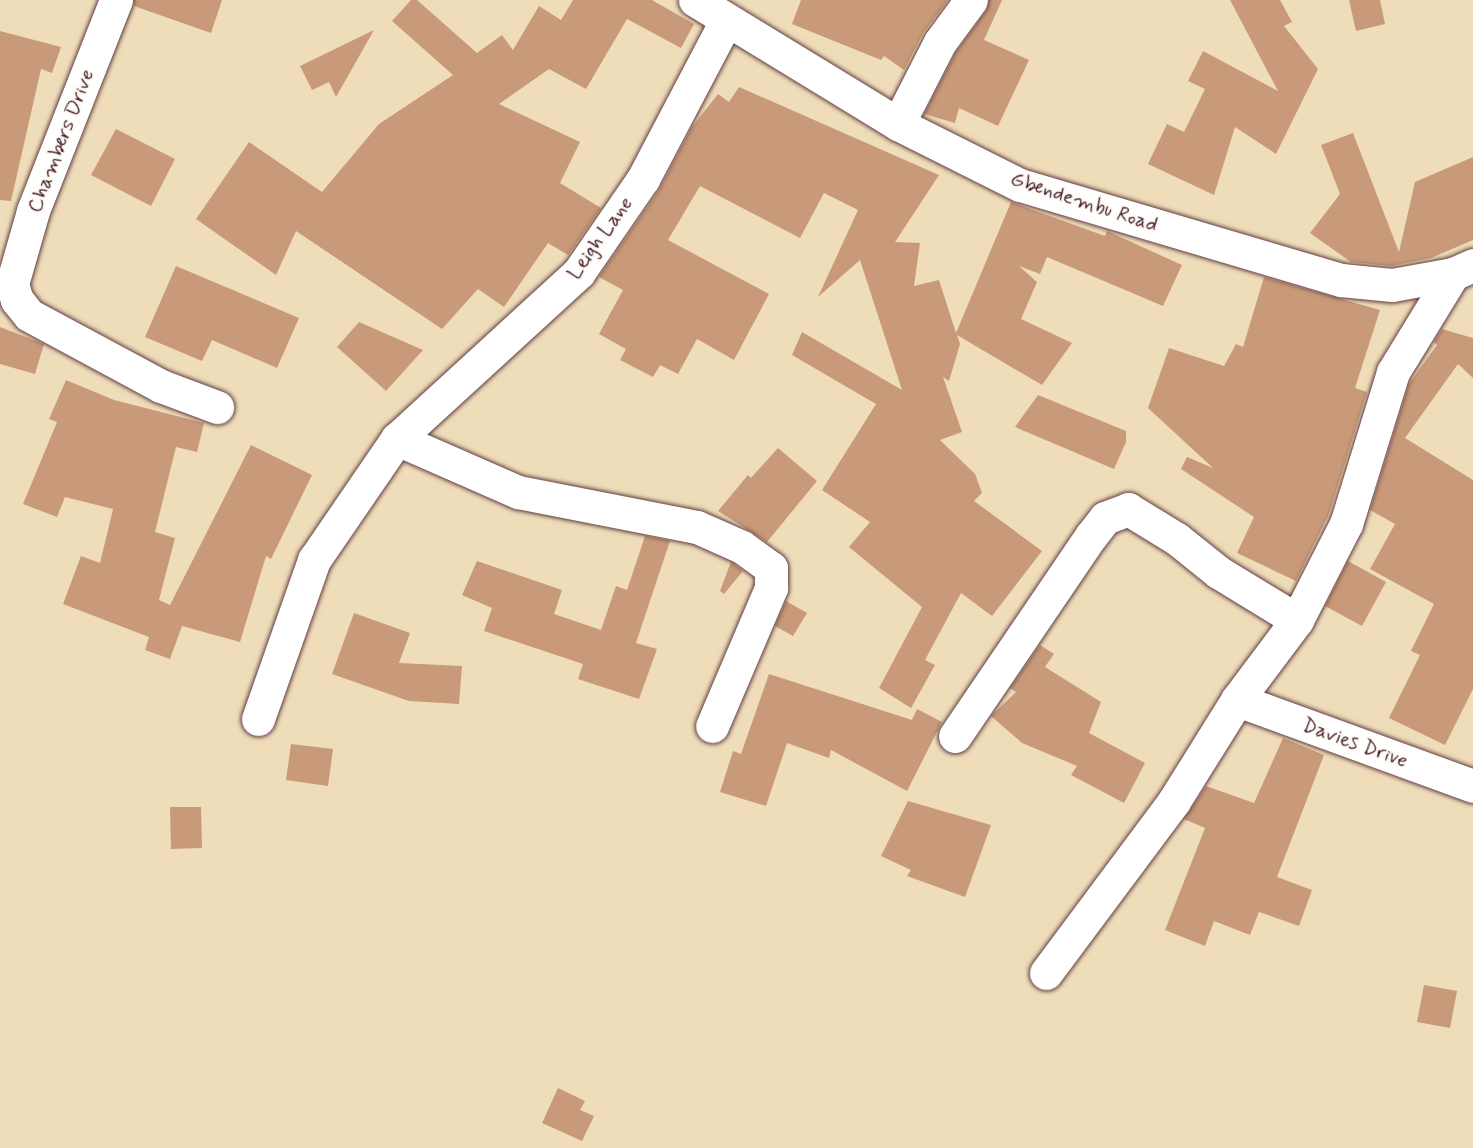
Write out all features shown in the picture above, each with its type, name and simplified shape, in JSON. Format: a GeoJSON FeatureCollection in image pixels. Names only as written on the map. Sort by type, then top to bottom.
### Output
{"type":"FeatureCollection","features":[{"type":"Feature","properties":{"kind":"street","name":"Chambers Drive"},"geometry":{"type":"LineString","coordinates":[[116,0],[33,211],[12,284],[17,300],[28,315],[161,386],[218,407]]}},
{"type":"Feature","properties":{"kind":"street","name":"Gbendembu Road"},"geometry":{"type":"LineString","coordinates":[[695,0],[898,124],[1020,185],[1341,280],[1392,285],[1463,269]]}},
{"type":"Feature","properties":{"kind":"street"},"geometry":{"type":"LineString","coordinates":[[898,124],[940,42],[971,0]]}},
{"type":"Feature","properties":{"kind":"street","name":"Leigh Lane"},"geometry":{"type":"LineString","coordinates":[[258,719],[315,560],[397,439],[579,272],[643,179],[726,21]]}},
{"type":"Feature","properties":{"kind":"street"},"geometry":{"type":"LineString","coordinates":[[1046,973],[1174,801],[1237,700],[1297,620],[1346,524],[1394,372],[1463,269]]}},
{"type":"Feature","properties":{"kind":"street"},"geometry":{"type":"LineString","coordinates":[[397,439],[519,492],[697,527],[742,547],[771,568],[771,588],[712,726]]}},
{"type":"Feature","properties":{"kind":"street"},"geometry":{"type":"LineString","coordinates":[[955,736],[1091,536],[1105,518],[1128,510],[1177,539],[1218,572],[1297,620]]}},
{"type":"Feature","properties":{"kind":"street","name":"Davies Drive"},"geometry":{"type":"LineString","coordinates":[[1237,700],[1473,786]]}},
{"type":"Feature","properties":{"kind":"building"},"geometry":{"type":"Polygon","coordinates":[[[134,0],[222,0],[211,33],[134,6],[134,0]]]}},
{"type":"Feature","properties":{"kind":"building"},"geometry":{"type":"Polygon","coordinates":[[[411,0],[417,0],[477,53],[502,35],[513,50],[539,6],[561,20],[573,0],[652,0],[694,24],[681,48],[627,19],[586,89],[549,69],[499,104],[580,142],[560,183],[601,208],[568,255],[548,243],[504,307],[478,289],[442,329],[296,231],[276,275],[196,219],[249,142],[322,192],[379,124],[453,75],[392,21],[411,0]]]}},
{"type":"Feature","properties":{"kind":"building"},"geometry":{"type":"Polygon","coordinates":[[[801,0],[948,0],[923,33],[904,70],[884,56],[881,60],[792,24],[801,0]]]}},
{"type":"Feature","properties":{"kind":"building"},"geometry":{"type":"Polygon","coordinates":[[[989,0],[1002,0],[984,40],[1029,60],[998,126],[959,108],[955,123],[924,114],[956,52],[986,11],[989,0]]]}},
{"type":"Feature","properties":{"kind":"building"},"geometry":{"type":"Polygon","coordinates":[[[1230,0],[1280,0],[1292,22],[1284,26],[1318,69],[1276,154],[1235,127],[1214,195],[1148,164],[1167,124],[1184,132],[1205,89],[1188,81],[1203,51],[1278,91],[1230,0]]]}},
{"type":"Feature","properties":{"kind":"building"},"geometry":{"type":"Polygon","coordinates":[[[1349,0],[1380,0],[1385,24],[1356,31],[1349,0]]]}},
{"type":"Feature","properties":{"kind":"building"},"geometry":{"type":"Polygon","coordinates":[[[374,30],[336,97],[329,82],[312,90],[300,66],[374,30]]]}},
{"type":"Feature","properties":{"kind":"building"},"geometry":{"type":"Polygon","coordinates":[[[0,31],[61,47],[52,73],[41,69],[11,201],[0,200],[0,31]]]}},
{"type":"Feature","properties":{"kind":"building"},"geometry":{"type":"Polygon","coordinates":[[[739,87],[939,175],[895,242],[920,243],[914,286],[939,280],[956,333],[1011,202],[1105,236],[1107,231],[1182,265],[1163,306],[1047,257],[1040,274],[1019,266],[1037,282],[1021,319],[1072,343],[1042,385],[957,335],[960,344],[949,381],[943,377],[962,432],[940,440],[975,474],[982,493],[974,501],[1042,551],[992,616],[961,593],[925,660],[935,665],[911,708],[879,688],[922,607],[849,547],[870,522],[822,490],[876,404],[792,355],[802,332],[902,390],[860,260],[818,297],[858,210],[824,193],[800,238],[700,186],[668,240],[769,294],[734,360],[697,339],[678,374],[660,365],[653,377],[620,360],[626,349],[599,334],[623,290],[599,277],[659,190],[692,127],[718,94],[729,102],[739,87]]]}},
{"type":"Feature","properties":{"kind":"building"},"geometry":{"type":"Polygon","coordinates":[[[116,129],[175,159],[151,206],[91,175],[116,129]]]}},
{"type":"Feature","properties":{"kind":"building"},"geometry":{"type":"Polygon","coordinates":[[[1353,133],[1399,252],[1415,182],[1473,157],[1473,240],[1431,258],[1391,266],[1351,262],[1310,233],[1340,194],[1321,145],[1353,133]]]}},
{"type":"Feature","properties":{"kind":"building"},"geometry":{"type":"Polygon","coordinates":[[[176,266],[299,318],[277,368],[212,340],[202,361],[145,337],[176,266]]]}},
{"type":"Feature","properties":{"kind":"building"},"geometry":{"type":"Polygon","coordinates":[[[1264,277],[1380,310],[1355,388],[1367,392],[1329,514],[1296,581],[1237,553],[1254,517],[1181,469],[1187,457],[1213,468],[1148,408],[1169,348],[1224,366],[1236,344],[1243,347],[1264,277]]]}},
{"type":"Feature","properties":{"kind":"building"},"geometry":{"type":"Polygon","coordinates":[[[359,322],[423,350],[386,391],[337,347],[359,322]]]}},
{"type":"Feature","properties":{"kind":"building"},"geometry":{"type":"Polygon","coordinates":[[[0,327],[44,344],[35,374],[0,364],[0,327]]]}},
{"type":"Feature","properties":{"kind":"building"},"geometry":{"type":"Polygon","coordinates":[[[1442,329],[1473,338],[1473,378],[1458,364],[1405,438],[1473,480],[1473,689],[1445,745],[1389,718],[1420,655],[1411,651],[1434,604],[1370,569],[1395,524],[1370,510],[1409,384],[1437,345],[1434,342],[1442,329]]]}},
{"type":"Feature","properties":{"kind":"building"},"geometry":{"type":"Polygon","coordinates":[[[66,380],[114,400],[204,423],[197,452],[176,447],[155,532],[175,538],[159,600],[170,605],[251,445],[312,475],[271,559],[266,556],[240,642],[182,626],[170,659],[145,650],[149,637],[63,604],[81,556],[100,563],[113,509],[65,497],[57,517],[23,504],[57,422],[49,419],[66,380]]]}},
{"type":"Feature","properties":{"kind":"building"},"geometry":{"type":"Polygon","coordinates":[[[1038,395],[1126,431],[1126,442],[1114,469],[1015,427],[1038,395]]]}},
{"type":"Feature","properties":{"kind":"building"},"geometry":{"type":"Polygon","coordinates":[[[778,448],[817,481],[767,542],[718,511],[748,475],[751,478],[778,448]]]}},
{"type":"Feature","properties":{"kind":"building"},"geometry":{"type":"Polygon","coordinates":[[[645,536],[670,541],[636,643],[657,649],[639,699],[578,679],[583,664],[484,631],[492,608],[462,595],[477,561],[562,590],[554,614],[601,630],[616,586],[627,590],[645,536]]]}},
{"type":"Feature","properties":{"kind":"building"},"geometry":{"type":"Polygon","coordinates":[[[1348,561],[1386,582],[1362,626],[1325,606],[1348,561]]]}},
{"type":"Feature","properties":{"kind":"building"},"geometry":{"type":"Polygon","coordinates":[[[731,562],[743,571],[724,594],[720,591],[731,562]]]}},
{"type":"Feature","properties":{"kind":"building"},"geometry":{"type":"Polygon","coordinates":[[[786,601],[807,613],[793,636],[775,626],[786,601]]]}},
{"type":"Feature","properties":{"kind":"building"},"geometry":{"type":"Polygon","coordinates":[[[354,613],[410,633],[399,663],[462,666],[459,704],[409,701],[332,674],[354,613]]]}},
{"type":"Feature","properties":{"kind":"building"},"geometry":{"type":"Polygon","coordinates":[[[1040,645],[1054,654],[1045,667],[1101,702],[1089,733],[1145,763],[1124,803],[1071,775],[1077,766],[1022,743],[991,716],[1016,692],[1010,688],[1040,645]]]}},
{"type":"Feature","properties":{"kind":"building"},"geometry":{"type":"Polygon","coordinates":[[[769,674],[912,720],[917,709],[942,722],[907,791],[831,750],[829,758],[787,743],[766,806],[720,792],[733,751],[741,754],[769,674]]]}},
{"type":"Feature","properties":{"kind":"building"},"geometry":{"type":"Polygon","coordinates":[[[1283,738],[1324,755],[1277,877],[1312,890],[1299,926],[1259,912],[1250,935],[1214,921],[1205,946],[1165,930],[1205,828],[1184,819],[1206,786],[1254,803],[1283,738]]]}},
{"type":"Feature","properties":{"kind":"building"},"geometry":{"type":"Polygon","coordinates":[[[291,744],[333,749],[328,786],[286,780],[291,744]]]}},
{"type":"Feature","properties":{"kind":"building"},"geometry":{"type":"Polygon","coordinates":[[[908,801],[991,825],[965,897],[907,876],[911,870],[881,856],[908,801]]]}},
{"type":"Feature","properties":{"kind":"building"},"geometry":{"type":"Polygon","coordinates":[[[170,807],[201,807],[202,848],[171,849],[170,807]]]}},
{"type":"Feature","properties":{"kind":"building"},"geometry":{"type":"Polygon","coordinates":[[[1424,985],[1457,991],[1450,1028],[1417,1022],[1424,985]]]}},
{"type":"Feature","properties":{"kind":"building"},"geometry":{"type":"Polygon","coordinates":[[[558,1088],[585,1101],[580,1110],[594,1116],[582,1141],[542,1123],[558,1088]]]}}]}
